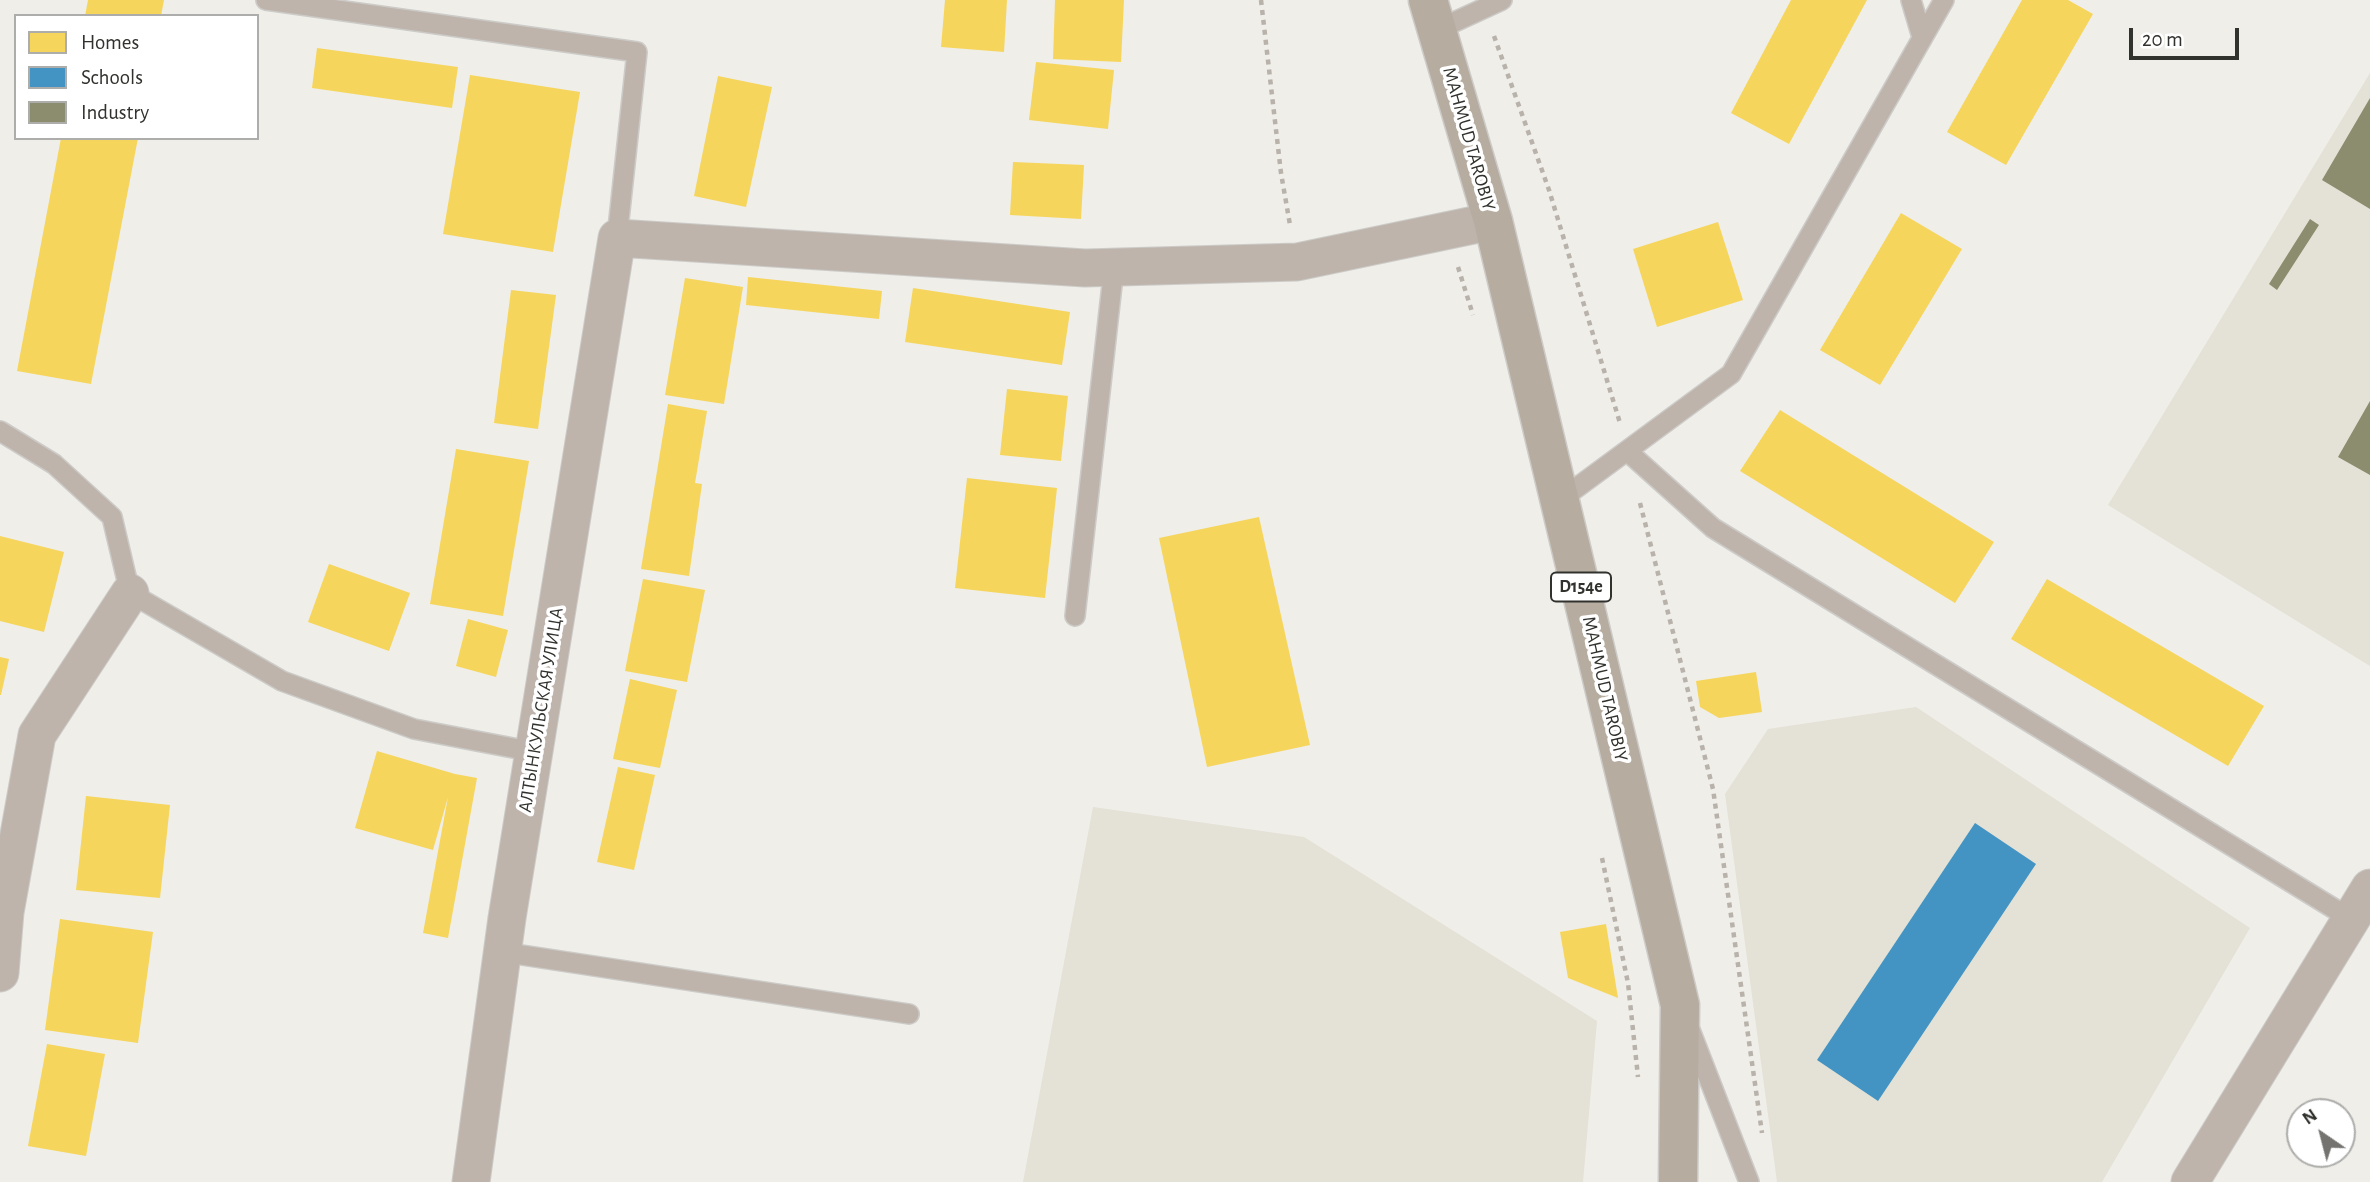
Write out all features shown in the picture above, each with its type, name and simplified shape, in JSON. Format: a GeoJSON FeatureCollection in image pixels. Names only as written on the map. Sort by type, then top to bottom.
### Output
{"type":"FeatureCollection","features":[{"type":"Feature","properties":{"kind":"main road","name":"MAHMUD TAROBIY"},"geometry":{"type":"LineString","coordinates":[[1432,15],[1493,221],[1680,1005],[1678,1182]]}},
{"type":"Feature","properties":{"kind":"street"},"geometry":{"type":"LineString","coordinates":[[617,239],[1085,268],[1297,262],[1493,221]]}},
{"type":"Feature","properties":{"kind":"street","name":"АЛТЫНКУЛЬСКАЯ УЛИЦА"},"geometry":{"type":"LineString","coordinates":[[471,1182],[502,952],[617,239]]}},
{"type":"Feature","properties":{"kind":"street"},"geometry":{"type":"LineString","coordinates":[[0,973],[3,912],[37,735],[130,593]]}},
{"type":"Feature","properties":{"kind":"street"},"geometry":{"type":"LineString","coordinates":[[2190,1182],[2370,888]]}},
{"type":"Feature","properties":{"kind":"lane"},"geometry":{"type":"LineString","coordinates":[[266,0],[637,52],[617,239]]}},
{"type":"Feature","properties":{"kind":"lane"},"geometry":{"type":"LineString","coordinates":[[1911,0],[1923,37]]}},
{"type":"Feature","properties":{"kind":"lane"},"geometry":{"type":"LineString","coordinates":[[1560,500],[1731,374],[1944,0]]}},
{"type":"Feature","properties":{"kind":"lane"},"geometry":{"type":"LineString","coordinates":[[1432,15],[1493,4]]}},
{"type":"Feature","properties":{"kind":"lane"},"geometry":{"type":"LineString","coordinates":[[1075,616],[1114,267]]}},
{"type":"Feature","properties":{"kind":"lane"},"geometry":{"type":"LineString","coordinates":[[0,431],[54,464],[112,517],[130,593],[282,681],[414,729],[534,752]]}},
{"type":"Feature","properties":{"kind":"lane"},"geometry":{"type":"LineString","coordinates":[[1627,451],[1713,528],[2351,919]]}},
{"type":"Feature","properties":{"kind":"lane"},"geometry":{"type":"LineString","coordinates":[[502,952],[909,1014]]}},
{"type":"Feature","properties":{"kind":"lane"},"geometry":{"type":"LineString","coordinates":[[1680,1005],[1749,1182]]}},
{"type":"Feature","properties":{"kind":"path"},"geometry":{"type":"LineString","coordinates":[[1261,0],[1281,173],[1297,262]]}},
{"type":"Feature","properties":{"kind":"path"},"geometry":{"type":"LineString","coordinates":[[1493,4],[1627,451],[1713,789],[1764,1142]]}},
{"type":"Feature","properties":{"kind":"path"},"geometry":{"type":"LineString","coordinates":[[1458,266],[1474,317]]}},
{"type":"Feature","properties":{"kind":"path"},"geometry":{"type":"LineString","coordinates":[[1601,849],[1628,983],[1639,1083]]}},
{"type":"Feature","properties":{"kind":"shaded area"},"geometry":{"type":"Polygon","coordinates":[[[2370,73],[2370,666],[2108,505],[2370,73]]]}},
{"type":"Feature","properties":{"kind":"shaded area"},"geometry":{"type":"Polygon","coordinates":[[[1916,707],[2250,928],[2102,1182],[1777,1182],[1725,794],[1768,729],[1916,707]]]}},
{"type":"Feature","properties":{"kind":"shaded area"},"geometry":{"type":"Polygon","coordinates":[[[1093,807],[1304,837],[1597,1021],[1583,1182],[1023,1182],[1093,807]]]}},
{"type":"Feature","properties":{"kind":"building: Homes"},"geometry":{"type":"Polygon","coordinates":[[[88,0],[164,0],[161,14],[85,14],[88,0]]]}},
{"type":"Feature","properties":{"kind":"building: Homes"},"geometry":{"type":"Polygon","coordinates":[[[945,0],[1007,0],[1004,52],[941,47],[945,0]]]}},
{"type":"Feature","properties":{"kind":"building: Homes"},"geometry":{"type":"Polygon","coordinates":[[[1055,0],[1124,0],[1121,62],[1053,59],[1055,0]]]}},
{"type":"Feature","properties":{"kind":"building: Homes"},"geometry":{"type":"Polygon","coordinates":[[[1791,0],[1867,0],[1789,144],[1731,113],[1791,0]]]}},
{"type":"Feature","properties":{"kind":"building: Homes"},"geometry":{"type":"Polygon","coordinates":[[[2022,0],[2068,0],[2093,14],[2006,165],[1947,132],[2022,0]]]}},
{"type":"Feature","properties":{"kind":"building: Homes"},"geometry":{"type":"Polygon","coordinates":[[[317,48],[458,67],[452,108],[312,88],[317,48]]]}},
{"type":"Feature","properties":{"kind":"building: Homes"},"geometry":{"type":"Polygon","coordinates":[[[1036,62],[1114,70],[1108,129],[1029,120],[1036,62]]]}},
{"type":"Feature","properties":{"kind":"building: Homes"},"geometry":{"type":"Polygon","coordinates":[[[470,75],[580,92],[553,252],[443,234],[470,75]]]}},
{"type":"Feature","properties":{"kind":"building: Homes"},"geometry":{"type":"Polygon","coordinates":[[[718,76],[772,87],[746,207],[694,196],[718,76]]]}},
{"type":"Feature","properties":{"kind":"building: Homes"},"geometry":{"type":"Polygon","coordinates":[[[61,140],[138,140],[91,384],[17,371],[61,140]]]}},
{"type":"Feature","properties":{"kind":"building: Homes"},"geometry":{"type":"Polygon","coordinates":[[[1013,162],[1084,165],[1081,219],[1010,215],[1013,162]]]}},
{"type":"Feature","properties":{"kind":"building: Homes"},"geometry":{"type":"Polygon","coordinates":[[[1901,213],[1962,249],[1880,385],[1820,350],[1901,213]]]}},
{"type":"Feature","properties":{"kind":"building: Homes"},"geometry":{"type":"Polygon","coordinates":[[[1718,222],[1743,300],[1657,327],[1633,249],[1718,222]]]}},
{"type":"Feature","properties":{"kind":"building: Homes"},"geometry":{"type":"Polygon","coordinates":[[[748,277],[882,291],[879,319],[746,305],[748,277]]]}},
{"type":"Feature","properties":{"kind":"building: Homes"},"geometry":{"type":"Polygon","coordinates":[[[685,278],[743,287],[724,404],[665,395],[685,278]]]}},
{"type":"Feature","properties":{"kind":"building: Homes"},"geometry":{"type":"Polygon","coordinates":[[[913,288],[1070,312],[1062,365],[905,342],[913,288]]]}},
{"type":"Feature","properties":{"kind":"building: Homes"},"geometry":{"type":"Polygon","coordinates":[[[511,290],[556,295],[538,429],[494,423],[511,290]]]}},
{"type":"Feature","properties":{"kind":"building: Homes"},"geometry":{"type":"Polygon","coordinates":[[[1007,389],[1068,396],[1061,461],[1000,455],[1007,389]]]}},
{"type":"Feature","properties":{"kind":"building: Homes"},"geometry":{"type":"Polygon","coordinates":[[[668,404],[707,411],[695,483],[702,484],[689,576],[641,569],[668,404]]]}},
{"type":"Feature","properties":{"kind":"building: Homes"},"geometry":{"type":"Polygon","coordinates":[[[1780,410],[1994,542],[1955,603],[1740,471],[1780,410]]]}},
{"type":"Feature","properties":{"kind":"building: Homes"},"geometry":{"type":"Polygon","coordinates":[[[456,449],[529,461],[503,616],[430,604],[456,449]]]}},
{"type":"Feature","properties":{"kind":"building: Homes"},"geometry":{"type":"Polygon","coordinates":[[[967,478],[1057,488],[1045,598],[955,588],[967,478]]]}},
{"type":"Feature","properties":{"kind":"building: Homes"},"geometry":{"type":"Polygon","coordinates":[[[1259,517],[1310,745],[1207,767],[1159,538],[1259,517]]]}},
{"type":"Feature","properties":{"kind":"building: Homes"},"geometry":{"type":"Polygon","coordinates":[[[0,536],[64,552],[44,632],[0,621],[0,536]]]}},
{"type":"Feature","properties":{"kind":"building: Homes"},"geometry":{"type":"Polygon","coordinates":[[[329,564],[410,593],[389,651],[308,622],[329,564]]]}},
{"type":"Feature","properties":{"kind":"building: Homes"},"geometry":{"type":"Polygon","coordinates":[[[643,579],[705,590],[687,682],[625,671],[643,579]]]}},
{"type":"Feature","properties":{"kind":"building: Homes"},"geometry":{"type":"Polygon","coordinates":[[[2047,579],[2264,706],[2228,766],[2011,639],[2047,579]]]}},
{"type":"Feature","properties":{"kind":"building: Homes"},"geometry":{"type":"Polygon","coordinates":[[[468,619],[508,630],[496,677],[456,666],[468,619]]]}},
{"type":"Feature","properties":{"kind":"building: Homes"},"geometry":{"type":"Polygon","coordinates":[[[0,657],[9,659],[1,695],[0,695],[0,657]]]}},
{"type":"Feature","properties":{"kind":"building: Homes"},"geometry":{"type":"Polygon","coordinates":[[[1756,672],[1762,712],[1719,718],[1700,707],[1696,681],[1756,672]]]}},
{"type":"Feature","properties":{"kind":"building: Homes"},"geometry":{"type":"Polygon","coordinates":[[[630,679],[677,690],[660,768],[613,759],[630,679]]]}},
{"type":"Feature","properties":{"kind":"building: Homes"},"geometry":{"type":"Polygon","coordinates":[[[377,751],[477,778],[448,938],[423,933],[448,797],[433,850],[355,828],[377,751]]]}},
{"type":"Feature","properties":{"kind":"building: Homes"},"geometry":{"type":"Polygon","coordinates":[[[618,767],[655,775],[634,870],[597,862],[618,767]]]}},
{"type":"Feature","properties":{"kind":"building: Homes"},"geometry":{"type":"Polygon","coordinates":[[[86,796],[170,805],[160,898],[76,890],[86,796]]]}},
{"type":"Feature","properties":{"kind":"building: Homes"},"geometry":{"type":"Polygon","coordinates":[[[60,919],[153,932],[138,1043],[45,1030],[60,919]]]}},
{"type":"Feature","properties":{"kind":"building: Homes"},"geometry":{"type":"Polygon","coordinates":[[[1606,924],[1618,998],[1568,978],[1560,932],[1606,924]]]}},
{"type":"Feature","properties":{"kind":"building: Homes"},"geometry":{"type":"Polygon","coordinates":[[[47,1044],[105,1054],[86,1156],[28,1146],[47,1044]]]}},
{"type":"Feature","properties":{"kind":"building: Schools"},"geometry":{"type":"Polygon","coordinates":[[[1975,823],[2036,864],[1878,1101],[1817,1060],[1975,823]]]}},
{"type":"Feature","properties":{"kind":"building: Industry"},"geometry":{"type":"Polygon","coordinates":[[[2370,98],[2370,209],[2322,180],[2370,98]]]}},
{"type":"Feature","properties":{"kind":"building: Industry"},"geometry":{"type":"Polygon","coordinates":[[[2310,219],[2319,225],[2277,290],[2269,284],[2310,219]]]}},
{"type":"Feature","properties":{"kind":"building: Industry"},"geometry":{"type":"Polygon","coordinates":[[[2370,401],[2370,475],[2338,457],[2370,401]]]}}]}
